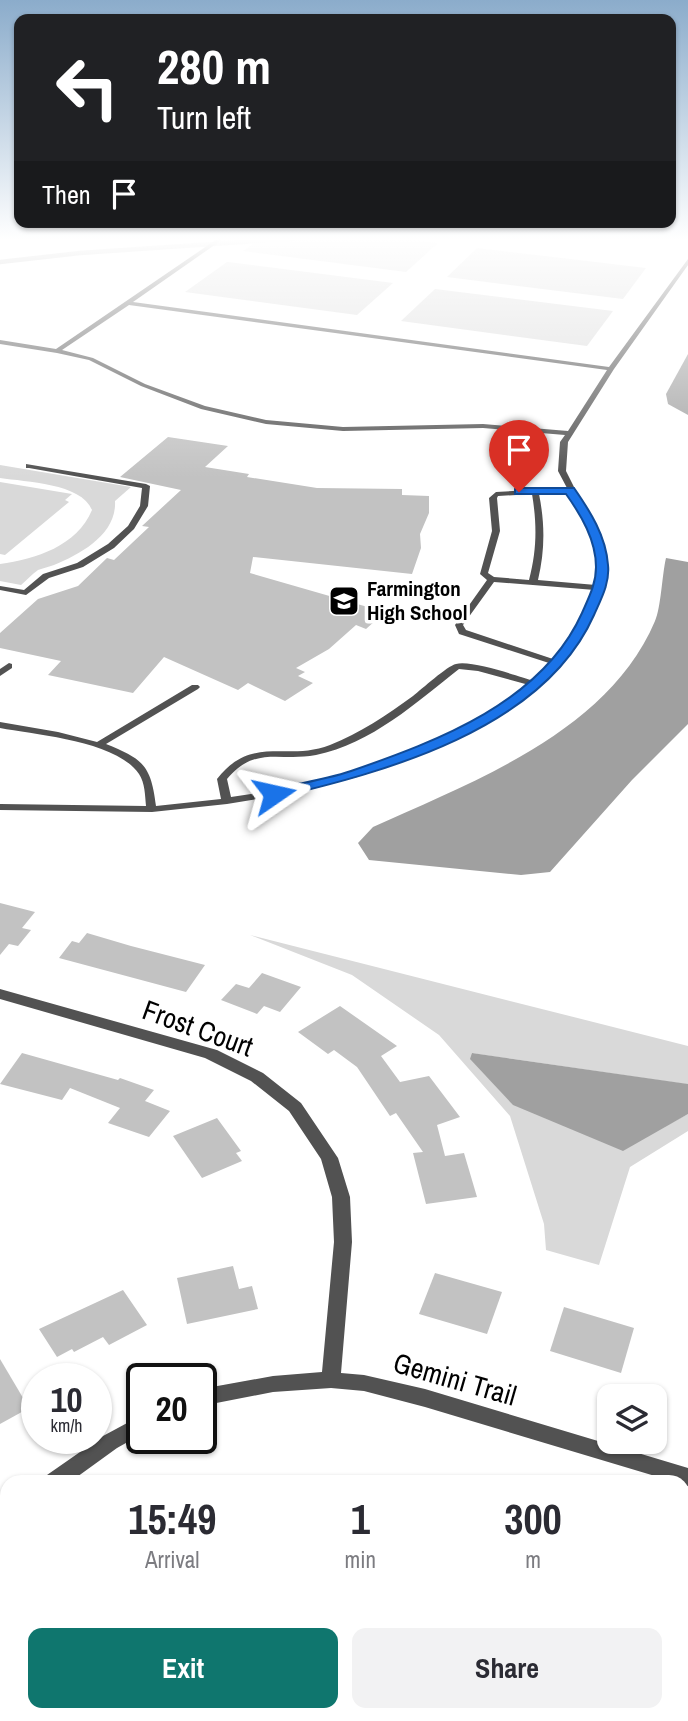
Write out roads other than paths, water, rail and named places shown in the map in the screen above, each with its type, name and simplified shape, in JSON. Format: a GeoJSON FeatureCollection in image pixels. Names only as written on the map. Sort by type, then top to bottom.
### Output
{"type":"FeatureCollection","features":[{"type":"Feature","properties":{"kind":"street","name":"Frost Court"},"geometry":{"type":"LineString","coordinates":[[1,996],[211,1055],[257,1077],[295,1107],[329,1158],[341,1197],[343,1242],[331,1380]]}},
{"type":"Feature","properties":{"kind":"street","name":"Gemini Trail"},"geometry":{"type":"LineString","coordinates":[[217,1395],[274,1384],[331,1380],[391,1388],[681,1475]]}},
{"type":"Feature","properties":{"kind":"street"},"geometry":{"type":"LineString","coordinates":[[64,1475],[126,1433]]}},
{"type":"Feature","properties":{"kind":"lane"},"geometry":{"type":"LineString","coordinates":[[57,351],[107,317]]}},
{"type":"Feature","properties":{"kind":"lane"},"geometry":{"type":"LineString","coordinates":[[233,317],[611,369]]}},
{"type":"Feature","properties":{"kind":"lane"},"geometry":{"type":"LineString","coordinates":[[0,807],[152,809],[297,790],[365,771],[456,734],[496,713],[536,684],[557,663],[580,632],[600,588],[602,565],[596,538],[562,471],[561,457],[568,433],[648,317]]}},
{"type":"Feature","properties":{"kind":"lane"},"geometry":{"type":"LineString","coordinates":[[0,342],[92,359],[143,385],[203,408],[266,422],[343,429],[483,426],[568,433]]}},
{"type":"Feature","properties":{"kind":"lane"},"geometry":{"type":"LineString","coordinates":[[0,588],[26,593],[46,576],[80,565],[111,546],[131,527],[144,506],[146,486],[29,466]]}},
{"type":"Feature","properties":{"kind":"lane"},"geometry":{"type":"LineString","coordinates":[[570,490],[503,492],[493,498],[496,531],[484,574],[492,579],[600,588]]}},
{"type":"Feature","properties":{"kind":"lane"},"geometry":{"type":"LineString","coordinates":[[533,582],[541,549],[542,531],[535,491]]}},
{"type":"Feature","properties":{"kind":"lane"},"geometry":{"type":"LineString","coordinates":[[492,579],[459,625],[462,632],[557,663]]}},
{"type":"Feature","properties":{"kind":"lane"},"geometry":{"type":"LineString","coordinates":[[0,673],[9,666]]}},
{"type":"Feature","properties":{"kind":"lane"},"geometry":{"type":"LineString","coordinates":[[227,801],[222,779],[230,767],[240,761],[249,756],[269,753],[316,752],[332,748],[391,716],[457,666],[478,668],[536,684]]}},
{"type":"Feature","properties":{"kind":"lane"},"geometry":{"type":"LineString","coordinates":[[99,745],[195,687]]}},
{"type":"Feature","properties":{"kind":"lane"},"geometry":{"type":"LineString","coordinates":[[0,725],[99,745],[132,759],[146,776],[152,809]]}},
{"type":"Feature","properties":{"kind":"place","name":"Farmington High School"},"geometry":{"type":"Point","coordinates":[344,601]}}]}
